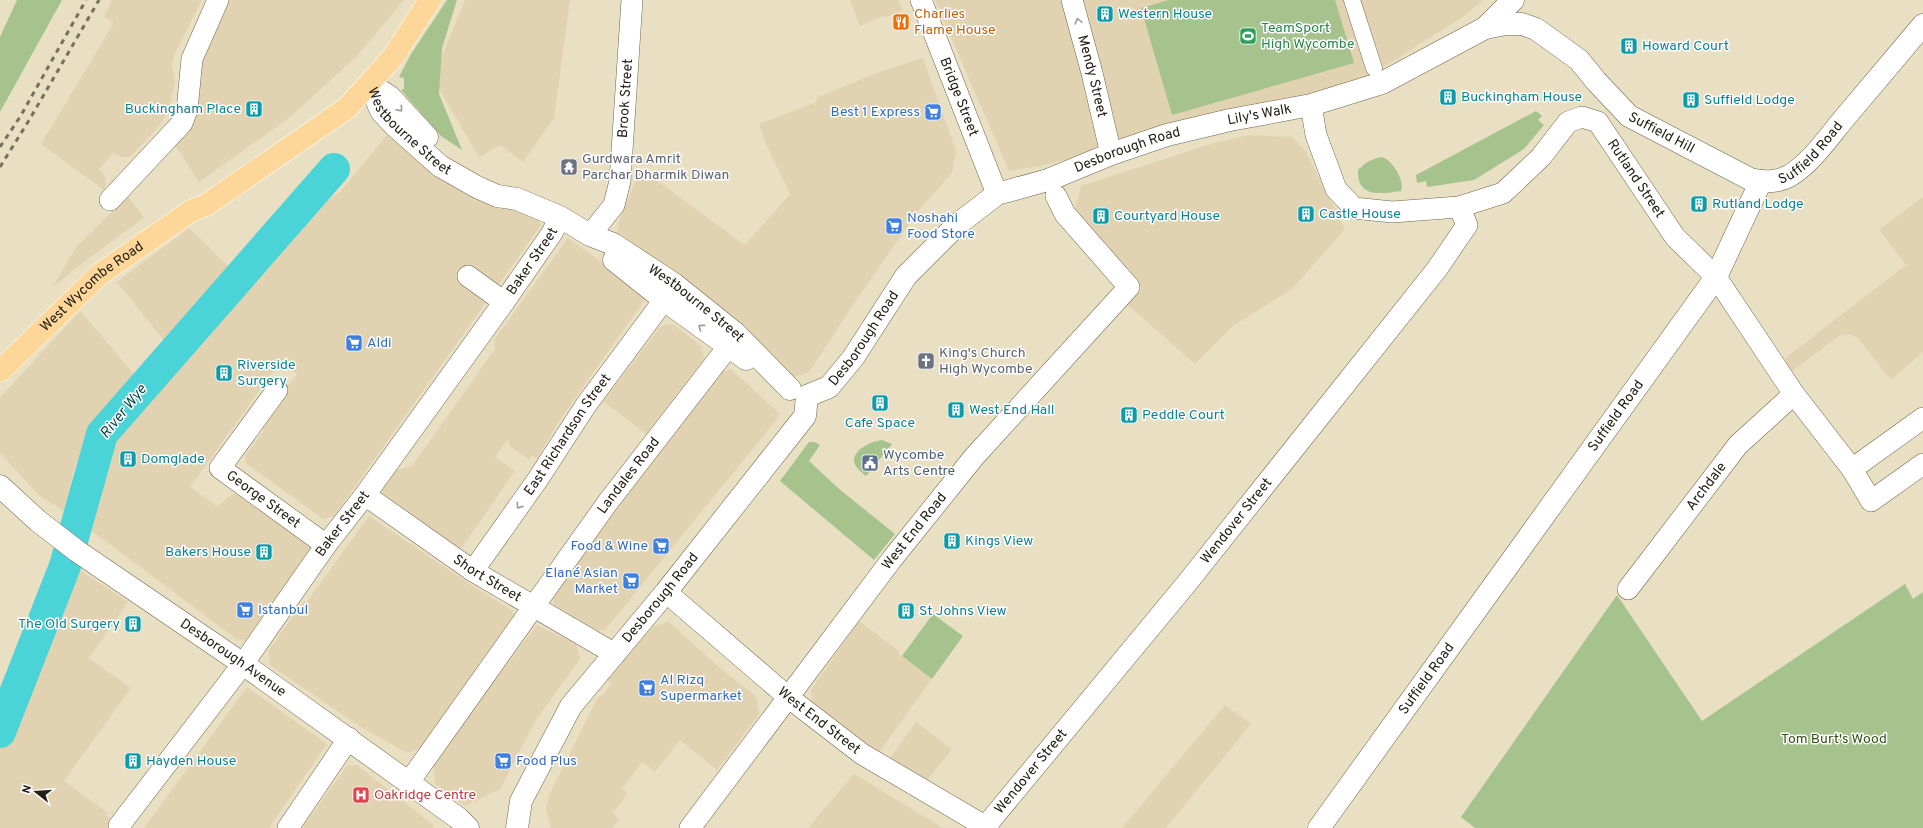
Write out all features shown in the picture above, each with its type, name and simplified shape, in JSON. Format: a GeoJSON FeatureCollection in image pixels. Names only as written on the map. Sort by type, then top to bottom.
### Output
{"type":"FeatureCollection","features":[{"type":"Feature","properties":{"kind":"main road","name":"West Wycombe Road"},"geometry":{"type":"LineString","coordinates":[[370,84],[388,42],[413,0]]}},
{"type":"Feature","properties":{"kind":"main road","name":"West Wycombe Road"},"geometry":{"type":"LineString","coordinates":[[0,371],[100,274],[191,211],[206,204],[347,108],[393,57],[430,0]]}},
{"type":"Feature","properties":{"kind":"street"},"geometry":{"type":"LineString","coordinates":[[110,200],[182,123],[187,110],[192,59],[218,0]]}},
{"type":"Feature","properties":{"kind":"street","name":"Brook Street"},"geometry":{"type":"LineString","coordinates":[[590,235],[614,205],[620,181],[632,0]]}},
{"type":"Feature","properties":{"kind":"street","name":"Bridge Street"},"geometry":{"type":"LineString","coordinates":[[921,0],[997,194]]}},
{"type":"Feature","properties":{"kind":"street","name":"Mendy Street"},"geometry":{"type":"LineString","coordinates":[[1072,0],[1111,154]]}},
{"type":"Feature","properties":{"kind":"street"},"geometry":{"type":"LineString","coordinates":[[1352,0],[1374,68]]}},
{"type":"Feature","properties":{"kind":"street","name":"Lily's Walk"},"geometry":{"type":"LineString","coordinates":[[1230,120],[1312,111],[1386,92],[1487,32],[1513,0]]}},
{"type":"Feature","properties":{"kind":"street"},"geometry":{"type":"LineString","coordinates":[[1522,24],[1520,6],[1525,0]]}},
{"type":"Feature","properties":{"kind":"street","name":"Suffield Hill"},"geometry":{"type":"LineString","coordinates":[[1487,32],[1506,24],[1522,24],[1536,29],[1579,60],[1596,81],[1629,116],[1750,179],[1761,181]]}},
{"type":"Feature","properties":{"kind":"street","name":"Suffield Road"},"geometry":{"type":"LineString","coordinates":[[1319,828],[1716,277],[1761,181],[1775,181],[1789,176],[1800,168],[1822,145],[1923,25]]}},
{"type":"Feature","properties":{"kind":"street","name":"Suffield Hill"},"geometry":{"type":"LineString","coordinates":[[1487,32],[1515,29],[1533,36],[1579,60]]}},
{"type":"Feature","properties":{"kind":"street","name":"Westbourne Street"},"geometry":{"type":"LineString","coordinates":[[370,84],[381,112],[440,166],[497,196],[517,199],[560,217],[590,235],[613,244],[674,284],[735,333],[798,393]]}},
{"type":"Feature","properties":{"kind":"street","name":"Rutland Street"},"geometry":{"type":"LineString","coordinates":[[1312,111],[1316,135],[1336,189],[1354,208],[1392,212],[1459,207],[1503,193],[1541,157],[1568,122],[1582,116],[1598,122],[1675,237],[1716,277],[1794,394],[1852,469],[1871,501],[1923,464]]}},
{"type":"Feature","properties":{"kind":"street","name":"Desborough Road"},"geometry":{"type":"LineString","coordinates":[[517,828],[521,801],[571,706],[666,592],[805,416],[798,393],[829,387],[853,358],[906,276],[958,224],[997,194],[1048,180],[1111,154],[1167,135],[1230,120]]}},
{"type":"Feature","properties":{"kind":"street","name":"West End Road"},"geometry":{"type":"LineString","coordinates":[[690,828],[892,559],[974,457],[1129,287],[1065,214],[1056,196]]}},
{"type":"Feature","properties":{"kind":"street","name":"Wendover Street"},"geometry":{"type":"LineString","coordinates":[[987,827],[1187,583],[1437,269],[1467,225],[1459,207]]}},
{"type":"Feature","properties":{"kind":"street","name":"Baker Street"},"geometry":{"type":"LineString","coordinates":[[119,826],[243,664],[326,545],[365,495],[504,302],[552,233],[560,217]]}},
{"type":"Feature","properties":{"kind":"street","name":"Westbourne Street"},"geometry":{"type":"LineString","coordinates":[[590,235],[605,252],[664,300],[728,347],[798,393]]}},
{"type":"Feature","properties":{"kind":"street"},"geometry":{"type":"LineString","coordinates":[[468,276],[504,302]]}},
{"type":"Feature","properties":{"kind":"street","name":"East Richardson Street"},"geometry":{"type":"LineString","coordinates":[[473,571],[538,479],[586,405],[664,300]]}},
{"type":"Feature","properties":{"kind":"street","name":"Landales Road"},"geometry":{"type":"LineString","coordinates":[[409,782],[608,502],[728,347]]}},
{"type":"Feature","properties":{"kind":"street","name":"George Street"},"geometry":{"type":"LineString","coordinates":[[277,390],[220,468],[326,545]]}},
{"type":"Feature","properties":{"kind":"street","name":"Archdale"},"geometry":{"type":"LineString","coordinates":[[1628,589],[1738,445],[1794,394]]}},
{"type":"Feature","properties":{"kind":"street"},"geometry":{"type":"LineString","coordinates":[[1852,469],[1923,418]]}},
{"type":"Feature","properties":{"kind":"street","name":"Desborough Avenue"},"geometry":{"type":"LineString","coordinates":[[0,486],[38,521],[77,551],[349,738],[458,818],[468,828]]}},
{"type":"Feature","properties":{"kind":"street","name":"Short Street"},"geometry":{"type":"LineString","coordinates":[[365,495],[473,571],[615,654]]}},
{"type":"Feature","properties":{"kind":"street","name":"West End Street"},"geometry":{"type":"LineString","coordinates":[[666,592],[788,697],[862,754],[987,827]]}},
{"type":"Feature","properties":{"kind":"street"},"geometry":{"type":"LineString","coordinates":[[288,828],[349,738]]}},
{"type":"Feature","properties":{"kind":"shaded area"},"geometry":{"type":"Polygon","coordinates":[[[112,0],[202,0],[174,55],[172,67],[175,81],[170,105],[161,124],[130,157],[121,157],[113,153],[99,169],[105,176],[106,183],[104,190],[41,144],[114,23],[104,17],[112,0]]]}},
{"type":"Feature","properties":{"kind":"shaded area"},"geometry":{"type":"Polygon","coordinates":[[[227,0],[404,0],[357,56],[289,118],[199,182],[175,145],[197,74],[227,0]]]}},
{"type":"Feature","properties":{"kind":"shaded area"},"geometry":{"type":"Polygon","coordinates":[[[465,0],[570,0],[554,118],[523,162],[500,145],[479,157],[429,72],[443,53],[465,0]]]}},
{"type":"Feature","properties":{"kind":"shaded area"},"geometry":{"type":"Polygon","coordinates":[[[850,0],[898,0],[903,10],[884,18],[883,16],[860,26],[850,0]]]}},
{"type":"Feature","properties":{"kind":"shaded area"},"geometry":{"type":"Polygon","coordinates":[[[935,0],[1483,0],[1463,17],[1361,81],[1041,166],[1009,171],[935,0]]]}},
{"type":"Feature","properties":{"kind":"shaded area"},"geometry":{"type":"Polygon","coordinates":[[[923,58],[956,151],[952,173],[919,210],[857,299],[809,372],[788,379],[616,235],[622,212],[641,169],[745,245],[790,194],[766,144],[759,124],[817,102],[816,98],[879,72],[923,58]]]}},
{"type":"Feature","properties":{"kind":"shaded area"},"geometry":{"type":"Polygon","coordinates":[[[388,134],[537,218],[541,225],[334,516],[323,519],[246,463],[245,456],[264,430],[259,426],[297,374],[280,362],[190,487],[217,506],[238,490],[313,547],[245,641],[235,638],[80,522],[97,461],[163,372],[271,266],[326,201],[339,193],[388,134]]]}},
{"type":"Feature","properties":{"kind":"shaded area"},"geometry":{"type":"Polygon","coordinates":[[[1249,135],[1292,137],[1306,152],[1345,229],[1292,289],[1233,326],[1195,364],[1128,305],[1142,289],[1075,209],[1081,186],[1214,143],[1249,135]]]}},
{"type":"Feature","properties":{"kind":"shaded area"},"geometry":{"type":"Polygon","coordinates":[[[128,196],[144,218],[85,261],[52,288],[76,247],[128,196]]]}},
{"type":"Feature","properties":{"kind":"shaded area"},"geometry":{"type":"Polygon","coordinates":[[[1923,197],[1923,352],[1891,380],[1858,338],[1849,334],[1839,336],[1791,372],[1781,358],[1784,359],[1906,265],[1879,230],[1923,197]]]}},
{"type":"Feature","properties":{"kind":"shaded area"},"geometry":{"type":"Polygon","coordinates":[[[189,228],[232,270],[166,343],[117,282],[189,228]]]}},
{"type":"Feature","properties":{"kind":"shaded area"},"geometry":{"type":"Polygon","coordinates":[[[568,238],[648,295],[557,424],[537,459],[532,455],[529,460],[510,446],[508,439],[495,457],[515,471],[460,550],[382,493],[380,485],[389,472],[412,466],[495,349],[494,340],[568,238]]]}},
{"type":"Feature","properties":{"kind":"shaded area"},"geometry":{"type":"Polygon","coordinates":[[[80,311],[136,376],[99,420],[75,466],[64,511],[39,495],[0,453],[0,398],[80,311]]]}},
{"type":"Feature","properties":{"kind":"shaded area"},"geometry":{"type":"Polygon","coordinates":[[[673,324],[702,347],[704,359],[646,434],[603,401],[661,326],[673,324]]]}},
{"type":"Feature","properties":{"kind":"shaded area"},"geometry":{"type":"Polygon","coordinates":[[[731,369],[779,413],[777,419],[605,630],[598,631],[554,606],[551,593],[721,372],[731,369]]]}},
{"type":"Feature","properties":{"kind":"shaded area"},"geometry":{"type":"Polygon","coordinates":[[[369,516],[513,611],[516,623],[422,747],[407,753],[364,729],[271,666],[268,651],[304,601],[306,603],[369,516]]]}},
{"type":"Feature","properties":{"kind":"shaded area"},"geometry":{"type":"Polygon","coordinates":[[[74,566],[128,602],[89,658],[131,688],[64,781],[108,813],[107,816],[125,828],[0,828],[0,742],[25,684],[34,672],[46,632],[55,612],[56,598],[74,566]]]}},
{"type":"Feature","properties":{"kind":"shaded area"},"geometry":{"type":"Polygon","coordinates":[[[859,621],[899,651],[898,653],[932,679],[877,755],[813,710],[811,690],[859,621]]]}},
{"type":"Feature","properties":{"kind":"shaded area"},"geometry":{"type":"Polygon","coordinates":[[[669,622],[721,669],[756,696],[759,714],[717,770],[680,740],[655,772],[642,762],[622,789],[628,793],[613,813],[619,819],[612,828],[551,828],[546,811],[549,795],[598,697],[603,695],[611,684],[606,679],[654,626],[669,622]]]}},
{"type":"Feature","properties":{"kind":"shaded area"},"geometry":{"type":"Polygon","coordinates":[[[537,625],[576,644],[580,659],[536,720],[500,789],[465,806],[435,784],[433,762],[537,625]]]}},
{"type":"Feature","properties":{"kind":"shaded area"},"geometry":{"type":"Polygon","coordinates":[[[247,687],[327,744],[269,828],[144,828],[247,687]]]}},
{"type":"Feature","properties":{"kind":"shaded area"},"geometry":{"type":"Polygon","coordinates":[[[1225,705],[1251,724],[1166,828],[1122,828],[1225,705]]]}},
{"type":"Feature","properties":{"kind":"shaded area"},"geometry":{"type":"Polygon","coordinates":[[[916,722],[952,749],[925,783],[888,761],[916,722]]]}},
{"type":"Feature","properties":{"kind":"shaded area","name":"Oakridge Centre"},"geometry":{"type":"Polygon","coordinates":[[[357,765],[433,825],[433,828],[302,828],[347,766],[357,765]]]}},
{"type":"Feature","properties":{"kind":"shaded area"},"geometry":{"type":"Polygon","coordinates":[[[854,774],[943,828],[808,828],[854,774]]]}},
{"type":"Feature","properties":{"kind":"green space"},"geometry":{"type":"Polygon","coordinates":[[[17,0],[62,0],[0,112],[0,37],[17,0]]]}},
{"type":"Feature","properties":{"kind":"green space"},"geometry":{"type":"Polygon","coordinates":[[[447,0],[457,0],[442,48],[439,94],[462,150],[441,136],[401,90],[404,89],[404,78],[399,77],[411,54],[447,0]]]}},
{"type":"Feature","properties":{"kind":"green space","name":"TeamSport High Wycombe"},"geometry":{"type":"Polygon","coordinates":[[[1169,0],[1335,0],[1354,63],[1172,115],[1141,8],[1169,0]]]}},
{"type":"Feature","properties":{"kind":"green space"},"geometry":{"type":"Polygon","coordinates":[[[1536,111],[1542,116],[1538,120],[1544,125],[1524,149],[1474,180],[1427,187],[1426,181],[1417,183],[1416,175],[1536,111]]]}},
{"type":"Feature","properties":{"kind":"green space"},"geometry":{"type":"Polygon","coordinates":[[[1382,157],[1390,162],[1397,171],[1401,181],[1401,191],[1378,193],[1366,190],[1361,186],[1358,170],[1369,161],[1382,157]]]}},
{"type":"Feature","properties":{"kind":"green space"},"geometry":{"type":"Polygon","coordinates":[[[882,440],[892,444],[866,476],[855,465],[855,456],[865,446],[882,440]]]}},
{"type":"Feature","properties":{"kind":"green space"},"geometry":{"type":"Polygon","coordinates":[[[809,442],[815,442],[820,445],[809,461],[838,488],[895,534],[874,560],[780,481],[809,442]]]}},
{"type":"Feature","properties":{"kind":"green space","name":"Tom Burt's Wood"},"geometry":{"type":"Polygon","coordinates":[[[1905,584],[1913,599],[1923,592],[1923,828],[1475,828],[1461,817],[1617,595],[1702,721],[1905,584]]]}},
{"type":"Feature","properties":{"kind":"green space"},"geometry":{"type":"Polygon","coordinates":[[[933,614],[963,636],[932,679],[902,656],[933,614]]]}},
{"type":"Feature","properties":{"kind":"waterway","name":"River Wye"},"geometry":{"type":"LineString","coordinates":[[0,732],[65,566],[102,434],[334,169]]}},
{"type":"Feature","properties":{"kind":"railway"},"geometry":{"type":"LineString","coordinates":[[0,147],[20,117],[86,0]]}},
{"type":"Feature","properties":{"kind":"railway"},"geometry":{"type":"LineString","coordinates":[[0,167],[99,0]]}},
{"type":"Feature","properties":{"kind":"place","name":"Western House"},"geometry":{"type":"Point","coordinates":[1105,14]}},
{"type":"Feature","properties":{"kind":"place","name":"Charlies Flame House"},"geometry":{"type":"Point","coordinates":[901,22]}},
{"type":"Feature","properties":{"kind":"place","name":"TeamSport High Wycombe"},"geometry":{"type":"Point","coordinates":[1248,36]}},
{"type":"Feature","properties":{"kind":"place","name":"Howard Court"},"geometry":{"type":"Point","coordinates":[1629,46]}},
{"type":"Feature","properties":{"kind":"place","name":"Buckingham House"},"geometry":{"type":"Point","coordinates":[1448,97]}},
{"type":"Feature","properties":{"kind":"place","name":"Suffield Lodge"},"geometry":{"type":"Point","coordinates":[1691,100]}},
{"type":"Feature","properties":{"kind":"place","name":"Buckingham Place"},"geometry":{"type":"Point","coordinates":[254,109]}},
{"type":"Feature","properties":{"kind":"place","name":"Best 1 Express"},"geometry":{"type":"Point","coordinates":[933,112]}},
{"type":"Feature","properties":{"kind":"place","name":"Gurdwara Amrit Parchar Dharmik Diwan"},"geometry":{"type":"Point","coordinates":[569,167]}},
{"type":"Feature","properties":{"kind":"place","name":"Rutland Lodge"},"geometry":{"type":"Point","coordinates":[1699,204]}},
{"type":"Feature","properties":{"kind":"place","name":"Castle House"},"geometry":{"type":"Point","coordinates":[1306,214]}},
{"type":"Feature","properties":{"kind":"place","name":"Courtyard House"},"geometry":{"type":"Point","coordinates":[1101,216]}},
{"type":"Feature","properties":{"kind":"place","name":"Noshahi Food Store"},"geometry":{"type":"Point","coordinates":[894,226]}},
{"type":"Feature","properties":{"kind":"place","name":"Aldi"},"geometry":{"type":"Point","coordinates":[354,343]}},
{"type":"Feature","properties":{"kind":"place","name":"King's Church High Wycombe"},"geometry":{"type":"Point","coordinates":[926,361]}},
{"type":"Feature","properties":{"kind":"place","name":"Riverside Surgery"},"geometry":{"type":"Point","coordinates":[224,373]}},
{"type":"Feature","properties":{"kind":"place","name":"Cafe Space"},"geometry":{"type":"Point","coordinates":[880,403]}},
{"type":"Feature","properties":{"kind":"place","name":"West End Hall"},"geometry":{"type":"Point","coordinates":[956,410]}},
{"type":"Feature","properties":{"kind":"place","name":"Peddle Court"},"geometry":{"type":"Point","coordinates":[1129,415]}},
{"type":"Feature","properties":{"kind":"place","name":"Domglade"},"geometry":{"type":"Point","coordinates":[128,459]}},
{"type":"Feature","properties":{"kind":"place","name":"Wycombe Arts Centre"},"geometry":{"type":"Point","coordinates":[870,463]}},
{"type":"Feature","properties":{"kind":"place","name":"Kings View"},"geometry":{"type":"Point","coordinates":[952,541]}},
{"type":"Feature","properties":{"kind":"place","name":"Food & Wine"},"geometry":{"type":"Point","coordinates":[661,546]}},
{"type":"Feature","properties":{"kind":"place","name":"Bakers House"},"geometry":{"type":"Point","coordinates":[264,552]}},
{"type":"Feature","properties":{"kind":"place","name":"Elané Asian Market"},"geometry":{"type":"Point","coordinates":[631,581]}},
{"type":"Feature","properties":{"kind":"place","name":"Istanbul"},"geometry":{"type":"Point","coordinates":[245,610]}},
{"type":"Feature","properties":{"kind":"place","name":"St Johns View"},"geometry":{"type":"Point","coordinates":[906,611]}},
{"type":"Feature","properties":{"kind":"place","name":"The Old Surgery"},"geometry":{"type":"Point","coordinates":[133,624]}},
{"type":"Feature","properties":{"kind":"place","name":"Al Rizq Supermarket"},"geometry":{"type":"Point","coordinates":[647,688]}},
{"type":"Feature","properties":{"kind":"place","name":"Hayden House"},"geometry":{"type":"Point","coordinates":[133,761]}},
{"type":"Feature","properties":{"kind":"place","name":"Food Plus"},"geometry":{"type":"Point","coordinates":[503,761]}},
{"type":"Feature","properties":{"kind":"place","name":"Oakridge Centre"},"geometry":{"type":"Point","coordinates":[361,795]}}]}
